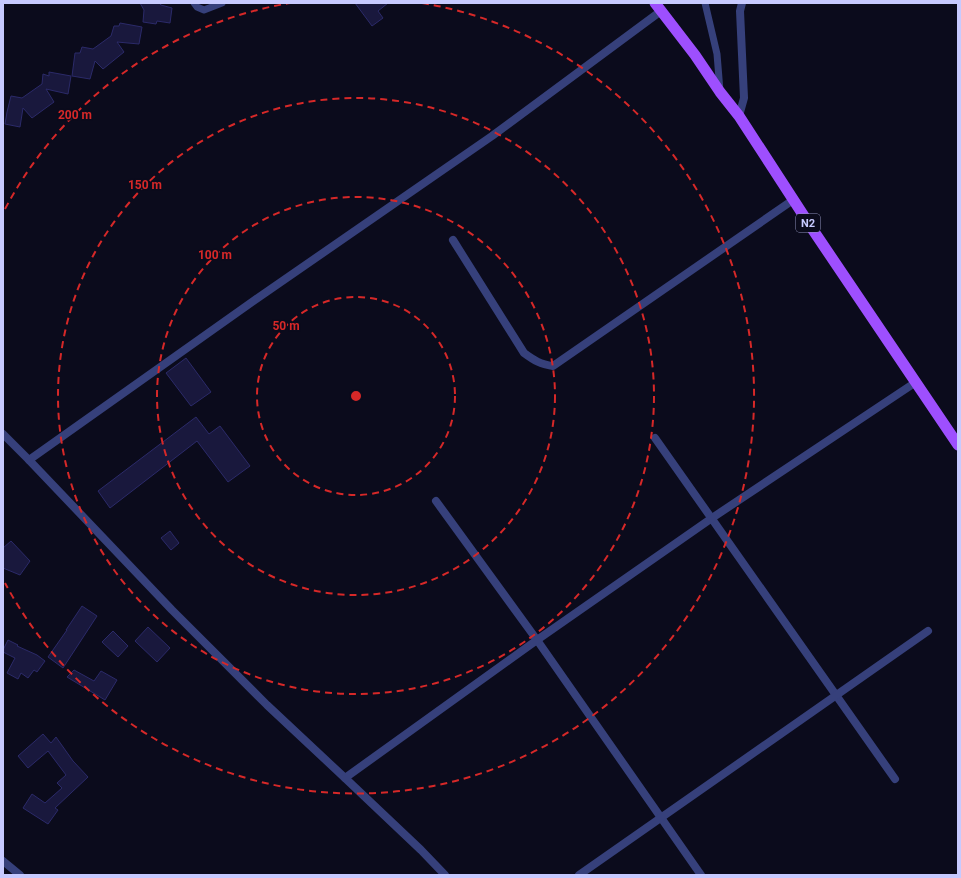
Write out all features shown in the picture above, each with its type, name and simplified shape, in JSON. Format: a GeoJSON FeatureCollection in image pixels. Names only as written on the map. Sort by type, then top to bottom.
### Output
{"type":"FeatureCollection","features":[{"type":"Feature","properties":{"kind":"main road","name":"N2"},"geometry":{"type":"LineString","coordinates":[[658,7],[695,55],[738,116],[958,445]]}},
{"type":"Feature","properties":{"kind":"street"},"geometry":{"type":"LineString","coordinates":[[738,116],[744,98],[740,11],[742,3]]}},
{"type":"Feature","properties":{"kind":"street"},"geometry":{"type":"LineString","coordinates":[[29,460],[252,302],[492,136],[658,7]]}},
{"type":"Feature","properties":{"kind":"street"},"geometry":{"type":"LineString","coordinates":[[453,240],[524,353],[534,361],[553,366],[793,200]]}},
{"type":"Feature","properties":{"kind":"street"},"geometry":{"type":"LineString","coordinates":[[345,778],[537,640],[712,518],[916,382]]}},
{"type":"Feature","properties":{"kind":"street"},"geometry":{"type":"LineString","coordinates":[[3,434],[172,610],[267,705],[421,850],[445,875]]}},
{"type":"Feature","properties":{"kind":"street"},"geometry":{"type":"LineString","coordinates":[[655,438],[895,779]]}},
{"type":"Feature","properties":{"kind":"street"},"geometry":{"type":"LineString","coordinates":[[436,501],[537,640],[701,875]]}},
{"type":"Feature","properties":{"kind":"street"},"geometry":{"type":"LineString","coordinates":[[579,875],[928,631]]}},
{"type":"Feature","properties":{"kind":"street"},"geometry":{"type":"LineString","coordinates":[[3,862],[20,875]]}},
{"type":"Feature","properties":{"kind":"lane"},"geometry":{"type":"LineString","coordinates":[[194,3],[197,7],[204,10],[222,3]]}},
{"type":"Feature","properties":{"kind":"lane"},"geometry":{"type":"LineString","coordinates":[[705,3],[717,54],[720,92]]}},
{"type":"Feature","properties":{"kind":"building"},"geometry":{"type":"Polygon","coordinates":[[[140,3],[159,3],[172,8],[170,23],[157,21],[156,24],[143,22],[144,10],[140,3]]]}},
{"type":"Feature","properties":{"kind":"building"},"geometry":{"type":"Polygon","coordinates":[[[355,3],[388,3],[378,11],[383,18],[372,26],[355,3]]]}},
{"type":"Feature","properties":{"kind":"building"},"geometry":{"type":"Polygon","coordinates":[[[120,23],[142,27],[139,44],[117,42],[124,52],[103,69],[95,61],[90,79],[72,76],[75,53],[80,53],[82,47],[93,49],[111,36],[114,26],[119,26],[120,23]]]}},
{"type":"Feature","properties":{"kind":"building"},"geometry":{"type":"Polygon","coordinates":[[[49,72],[71,76],[68,94],[46,89],[54,102],[32,118],[23,108],[20,127],[5,124],[11,96],[22,98],[42,84],[43,74],[49,76],[49,72]]]}},
{"type":"Feature","properties":{"kind":"building"},"geometry":{"type":"Polygon","coordinates":[[[186,358],[211,392],[191,406],[166,373],[186,358]]]}},
{"type":"Feature","properties":{"kind":"building"},"geometry":{"type":"Polygon","coordinates":[[[196,417],[209,434],[220,426],[250,466],[228,482],[197,441],[110,508],[98,491],[196,417]]]}},
{"type":"Feature","properties":{"kind":"building"},"geometry":{"type":"Polygon","coordinates":[[[170,531],[179,543],[171,550],[161,538],[170,531]]]}},
{"type":"Feature","properties":{"kind":"building"},"geometry":{"type":"Polygon","coordinates":[[[11,541],[30,561],[20,575],[3,568],[3,548],[11,541]]]}},
{"type":"Feature","properties":{"kind":"building"},"geometry":{"type":"Polygon","coordinates":[[[82,606],[97,616],[63,668],[48,657],[82,606]]]}},
{"type":"Feature","properties":{"kind":"building"},"geometry":{"type":"Polygon","coordinates":[[[148,627],[170,648],[157,662],[135,641],[148,627]]]}},
{"type":"Feature","properties":{"kind":"building"},"geometry":{"type":"Polygon","coordinates":[[[113,631],[128,646],[118,657],[102,642],[113,631]]]}},
{"type":"Feature","properties":{"kind":"building"},"geometry":{"type":"Polygon","coordinates":[[[8,640],[37,655],[45,661],[37,672],[34,670],[28,678],[21,673],[18,679],[7,673],[15,658],[3,652],[8,640]]]}},
{"type":"Feature","properties":{"kind":"building"},"geometry":{"type":"Polygon","coordinates":[[[74,670],[94,681],[101,671],[117,680],[105,700],[67,677],[74,670]]]}},
{"type":"Feature","properties":{"kind":"building"},"geometry":{"type":"Polygon","coordinates":[[[43,734],[51,743],[56,737],[73,761],[88,777],[55,808],[58,810],[48,824],[23,808],[32,794],[45,803],[62,788],[57,783],[66,775],[48,751],[28,768],[18,756],[43,734]]]}}]}
